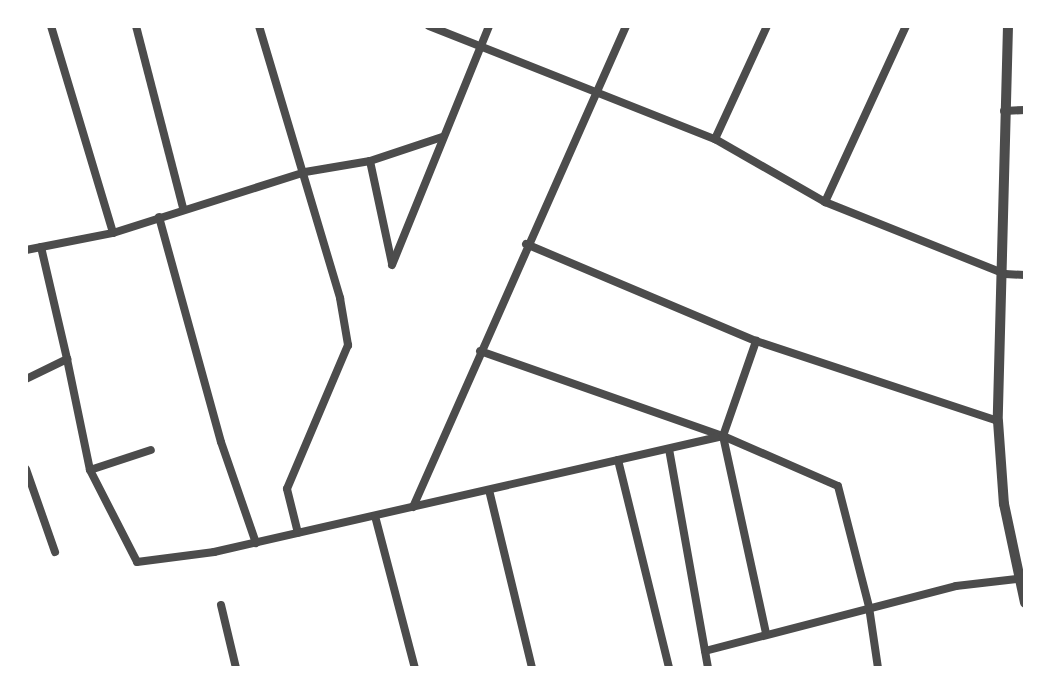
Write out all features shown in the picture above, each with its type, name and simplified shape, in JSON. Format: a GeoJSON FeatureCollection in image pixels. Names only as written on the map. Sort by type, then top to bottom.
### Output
{"type":"FeatureCollection","features":[{"type":"Feature","properties":{"kind":"street"},"geometry":{"type":"LineString","coordinates":[[51,26],[113,233]]}},
{"type":"Feature","properties":{"kind":"street"},"geometry":{"type":"LineString","coordinates":[[136,26],[183,208]]}},
{"type":"Feature","properties":{"kind":"street"},"geometry":{"type":"LineString","coordinates":[[259,26],[305,172],[340,298],[348,345],[287,489],[298,533]]}},
{"type":"Feature","properties":{"kind":"street"},"geometry":{"type":"LineString","coordinates":[[429,26],[715,139],[825,202],[1005,274],[1025,275]]}},
{"type":"Feature","properties":{"kind":"street"},"geometry":{"type":"LineString","coordinates":[[370,161],[392,265],[489,26]]}},
{"type":"Feature","properties":{"kind":"street"},"geometry":{"type":"LineString","coordinates":[[413,507],[526,244],[626,26]]}},
{"type":"Feature","properties":{"kind":"street"},"geometry":{"type":"LineString","coordinates":[[715,139],[767,26]]}},
{"type":"Feature","properties":{"kind":"street"},"geometry":{"type":"LineString","coordinates":[[825,202],[906,26]]}},
{"type":"Feature","properties":{"kind":"street"},"geometry":{"type":"LineString","coordinates":[[1008,26],[1004,111],[1005,274],[998,421],[1004,504],[1017,579],[1025,603]]}},
{"type":"Feature","properties":{"kind":"street"},"geometry":{"type":"LineString","coordinates":[[1004,111],[1025,110]]}},
{"type":"Feature","properties":{"kind":"street"},"geometry":{"type":"LineString","coordinates":[[26,250],[113,233],[183,208],[305,172],[370,161],[442,137]]}},
{"type":"Feature","properties":{"kind":"street"},"geometry":{"type":"LineString","coordinates":[[159,217],[221,442],[256,543]]}},
{"type":"Feature","properties":{"kind":"street"},"geometry":{"type":"LineString","coordinates":[[526,244],[756,341],[998,421]]}},
{"type":"Feature","properties":{"kind":"street"},"geometry":{"type":"LineString","coordinates":[[41,247],[90,470],[137,562],[256,543],[723,436]]}},
{"type":"Feature","properties":{"kind":"street"},"geometry":{"type":"LineString","coordinates":[[756,341],[723,436],[766,634]]}},
{"type":"Feature","properties":{"kind":"street"},"geometry":{"type":"LineString","coordinates":[[480,351],[723,436],[838,486],[869,607],[878,668]]}},
{"type":"Feature","properties":{"kind":"street"},"geometry":{"type":"LineString","coordinates":[[26,379],[67,359]]}},
{"type":"Feature","properties":{"kind":"street"},"geometry":{"type":"LineString","coordinates":[[669,449],[708,668]]}},
{"type":"Feature","properties":{"kind":"street"},"geometry":{"type":"LineString","coordinates":[[90,470],[151,450]]}},
{"type":"Feature","properties":{"kind":"street"},"geometry":{"type":"LineString","coordinates":[[618,460],[669,668]]}},
{"type":"Feature","properties":{"kind":"street"},"geometry":{"type":"LineString","coordinates":[[26,469],[55,552]]}},
{"type":"Feature","properties":{"kind":"street"},"geometry":{"type":"LineString","coordinates":[[489,490],[532,668]]}},
{"type":"Feature","properties":{"kind":"street"},"geometry":{"type":"LineString","coordinates":[[375,516],[415,668]]}},
{"type":"Feature","properties":{"kind":"street"},"geometry":{"type":"LineString","coordinates":[[705,651],[956,586],[1017,579]]}},
{"type":"Feature","properties":{"kind":"street"},"geometry":{"type":"LineString","coordinates":[[221,605],[236,668]]}}]}
